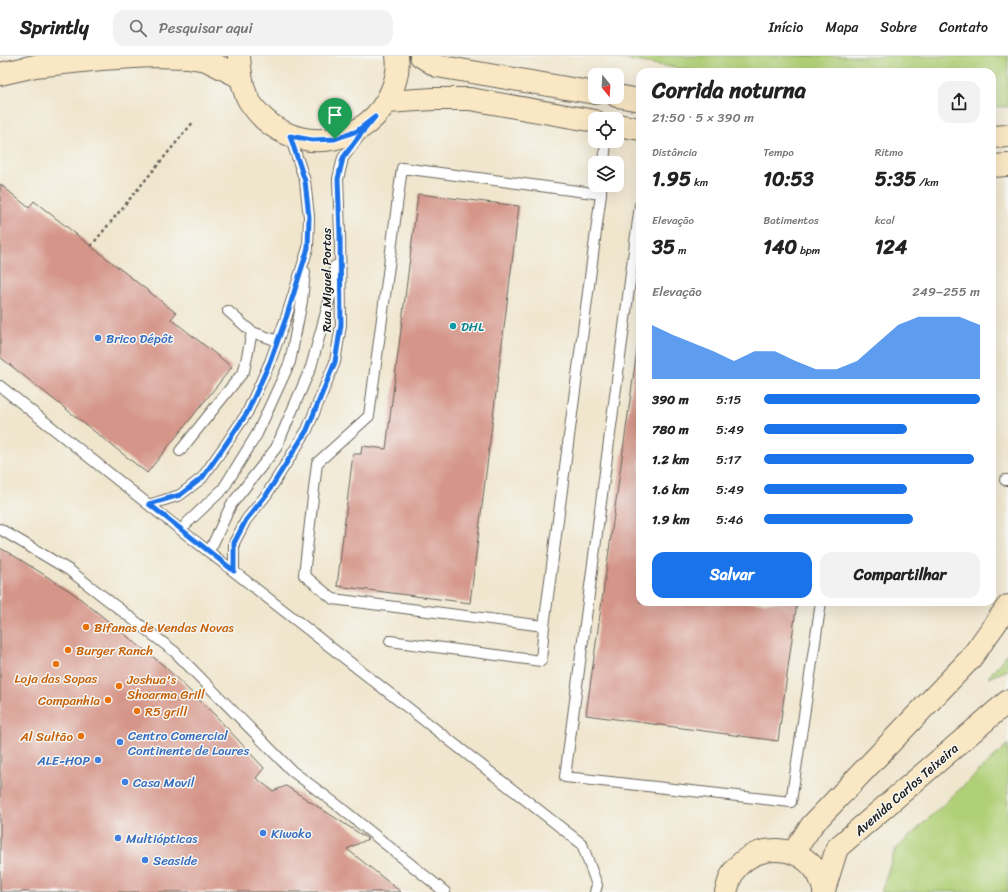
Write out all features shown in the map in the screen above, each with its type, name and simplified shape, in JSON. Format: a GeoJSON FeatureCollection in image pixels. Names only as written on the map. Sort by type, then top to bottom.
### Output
{"type":"FeatureCollection","features":[{"type":"Feature","properties":{"kind":"main road"},"geometry":{"type":"LineString","coordinates":[[0,74],[42,66],[101,59],[151,56],[188,57],[239,66],[246,96],[257,112],[272,126],[290,136],[312,140],[335,139],[357,131],[381,109],[395,82],[398,61],[397,56]]}},
{"type":"Feature","properties":{"kind":"main road"},"geometry":{"type":"LineString","coordinates":[[421,56],[437,66],[588,92]]}},
{"type":"Feature","properties":{"kind":"main road"},"geometry":{"type":"LineString","coordinates":[[624,97],[636,99]]}},
{"type":"Feature","properties":{"kind":"main road"},"geometry":{"type":"LineString","coordinates":[[381,109],[433,99],[470,99],[588,120]]}},
{"type":"Feature","properties":{"kind":"main road"},"geometry":{"type":"LineString","coordinates":[[624,126],[636,128]]}},
{"type":"Feature","properties":{"kind":"main road"},"geometry":{"type":"LineString","coordinates":[[996,137],[1008,136]]}},
{"type":"Feature","properties":{"kind":"main road"},"geometry":{"type":"LineString","coordinates":[[996,166],[1008,165]]}},
{"type":"Feature","properties":{"kind":"main road"},"geometry":{"type":"LineString","coordinates":[[793,853],[812,825],[970,658],[1008,606]]}},
{"type":"Feature","properties":{"kind":"main road","name":"Avenida Carlos Teixeira"},"geometry":{"type":"LineString","coordinates":[[824,891],[837,848],[1008,701]]}},
{"type":"Feature","properties":{"kind":"main road"},"geometry":{"type":"LineString","coordinates":[[726,887],[738,865],[750,856],[764,851],[778,849],[793,853],[808,861],[818,874],[824,891]]}},
{"type":"Feature","properties":{"kind":"lane","name":"Rua Miguel Portas"},"geometry":{"type":"LineString","coordinates":[[234,571],[234,543],[246,520],[267,494],[307,430],[335,362],[341,325],[338,179],[343,158],[381,109]]}},
{"type":"Feature","properties":{"kind":"lane","name":"Rua Miguel Portas"},"geometry":{"type":"LineString","coordinates":[[149,504],[180,495],[202,478],[247,413],[270,362],[286,318],[308,248],[309,217],[305,181],[290,136]]}},
{"type":"Feature","properties":{"kind":"lane"},"geometry":{"type":"LineString","coordinates":[[544,626],[333,600],[304,575],[317,463],[369,416],[402,168],[588,188]]}},
{"type":"Feature","properties":{"kind":"lane"},"geometry":{"type":"LineString","coordinates":[[390,641],[541,661],[544,626],[601,192]]}},
{"type":"Feature","properties":{"kind":"lane"},"geometry":{"type":"LineString","coordinates":[[212,546],[230,505],[276,448],[312,367],[331,294],[340,234]]}},
{"type":"Feature","properties":{"kind":"lane"},"geometry":{"type":"LineString","coordinates":[[636,236],[565,777],[791,802],[820,606]]}},
{"type":"Feature","properties":{"kind":"lane"},"geometry":{"type":"LineString","coordinates":[[186,524],[223,489],[258,434],[290,362],[302,301],[308,248]]}},
{"type":"Feature","properties":{"kind":"lane"},"geometry":{"type":"LineString","coordinates":[[228,312],[252,332],[278,341]]}},
{"type":"Feature","properties":{"kind":"lane"},"geometry":{"type":"LineString","coordinates":[[180,450],[244,371],[252,332]]}},
{"type":"Feature","properties":{"kind":"lane"},"geometry":{"type":"LineString","coordinates":[[0,386],[582,844],[597,885],[595,892]]}},
{"type":"Feature","properties":{"kind":"lane"},"geometry":{"type":"LineString","coordinates":[[0,529],[68,570],[175,652],[292,771],[342,809],[445,892]]}},
{"type":"Feature","properties":{"kind":"path"},"geometry":{"type":"LineString","coordinates":[[91,246],[194,121]]}},
{"type":"Feature","properties":{"kind":"green space"},"geometry":{"type":"Polygon","coordinates":[[[605,56],[1008,56],[1008,107],[996,106],[996,68],[677,68],[605,56]]]}},
{"type":"Feature","properties":{"kind":"green space"},"geometry":{"type":"Polygon","coordinates":[[[1008,652],[1008,670],[988,678],[1008,652]]]}},
{"type":"Feature","properties":{"kind":"green space"},"geometry":{"type":"Polygon","coordinates":[[[1008,744],[1008,892],[881,892],[895,850],[1008,744]]]}},
{"type":"Feature","properties":{"kind":"building","name":"Brico Dépôt"},"geometry":{"type":"Polygon","coordinates":[[[0,184],[29,208],[34,201],[176,313],[171,319],[232,367],[147,473],[0,357],[0,184]]]}},
{"type":"Feature","properties":{"kind":"building","name":"DHL"},"geometry":{"type":"Polygon","coordinates":[[[418,194],[519,206],[470,603],[337,586],[353,454],[361,454],[362,446],[386,449],[418,194]]]}},
{"type":"Feature","properties":{"kind":"building"},"geometry":{"type":"Polygon","coordinates":[[[636,357],[636,606],[796,606],[778,741],[586,715],[636,357]]]}},
{"type":"Feature","properties":{"kind":"building","name":"Centro Comercial Continente de Loures"},"geometry":{"type":"Polygon","coordinates":[[[0,548],[73,593],[163,665],[215,715],[264,768],[256,778],[273,791],[286,786],[368,839],[347,849],[401,892],[0,892],[0,548]]]}},
{"type":"Feature","properties":{"kind":"place","name":"DHL"},"geometry":{"type":"Point","coordinates":[453,326]}},
{"type":"Feature","properties":{"kind":"place","name":"Brico Dépôt"},"geometry":{"type":"Point","coordinates":[98,338]}},
{"type":"Feature","properties":{"kind":"place","name":"Bifanas de Vendas Novas"},"geometry":{"type":"Point","coordinates":[86,627]}},
{"type":"Feature","properties":{"kind":"place","name":"Burger Ranch"},"geometry":{"type":"Point","coordinates":[68,650]}},
{"type":"Feature","properties":{"kind":"place","name":"Loja das Sopas"},"geometry":{"type":"Point","coordinates":[56,664]}},
{"type":"Feature","properties":{"kind":"place","name":"Joshua's Shoarma Grill"},"geometry":{"type":"Point","coordinates":[119,686]}},
{"type":"Feature","properties":{"kind":"place","name":"Companhia"},"geometry":{"type":"Point","coordinates":[108,700]}},
{"type":"Feature","properties":{"kind":"place","name":"R5 grill"},"geometry":{"type":"Point","coordinates":[137,711]}},
{"type":"Feature","properties":{"kind":"place","name":"Al Sultão"},"geometry":{"type":"Point","coordinates":[81,736]}},
{"type":"Feature","properties":{"kind":"place","name":"Centro Comercial Continente de Loures"},"geometry":{"type":"Point","coordinates":[120,742]}},
{"type":"Feature","properties":{"kind":"place","name":"ALE-HOP"},"geometry":{"type":"Point","coordinates":[98,760]}},
{"type":"Feature","properties":{"kind":"place","name":"Casa Movil"},"geometry":{"type":"Point","coordinates":[125,782]}},
{"type":"Feature","properties":{"kind":"place","name":"Kiwoko"},"geometry":{"type":"Point","coordinates":[263,833]}},
{"type":"Feature","properties":{"kind":"place","name":"Multiópticas"},"geometry":{"type":"Point","coordinates":[118,838]}},
{"type":"Feature","properties":{"kind":"place","name":"Seaside"},"geometry":{"type":"Point","coordinates":[145,860]}},
{"type":"Feature","properties":{"kind":"route"},"geometry":{"type":"LineString","coordinates":[[375,117],[343,158],[338,179],[341,325],[335,362],[307,430],[267,494],[246,520],[234,543],[234,571],[149,504],[180,495],[202,478],[247,413],[270,362],[286,318],[308,248],[309,217],[305,181],[290,136],[312,140],[335,139],[357,131],[375,117]]}}]}
